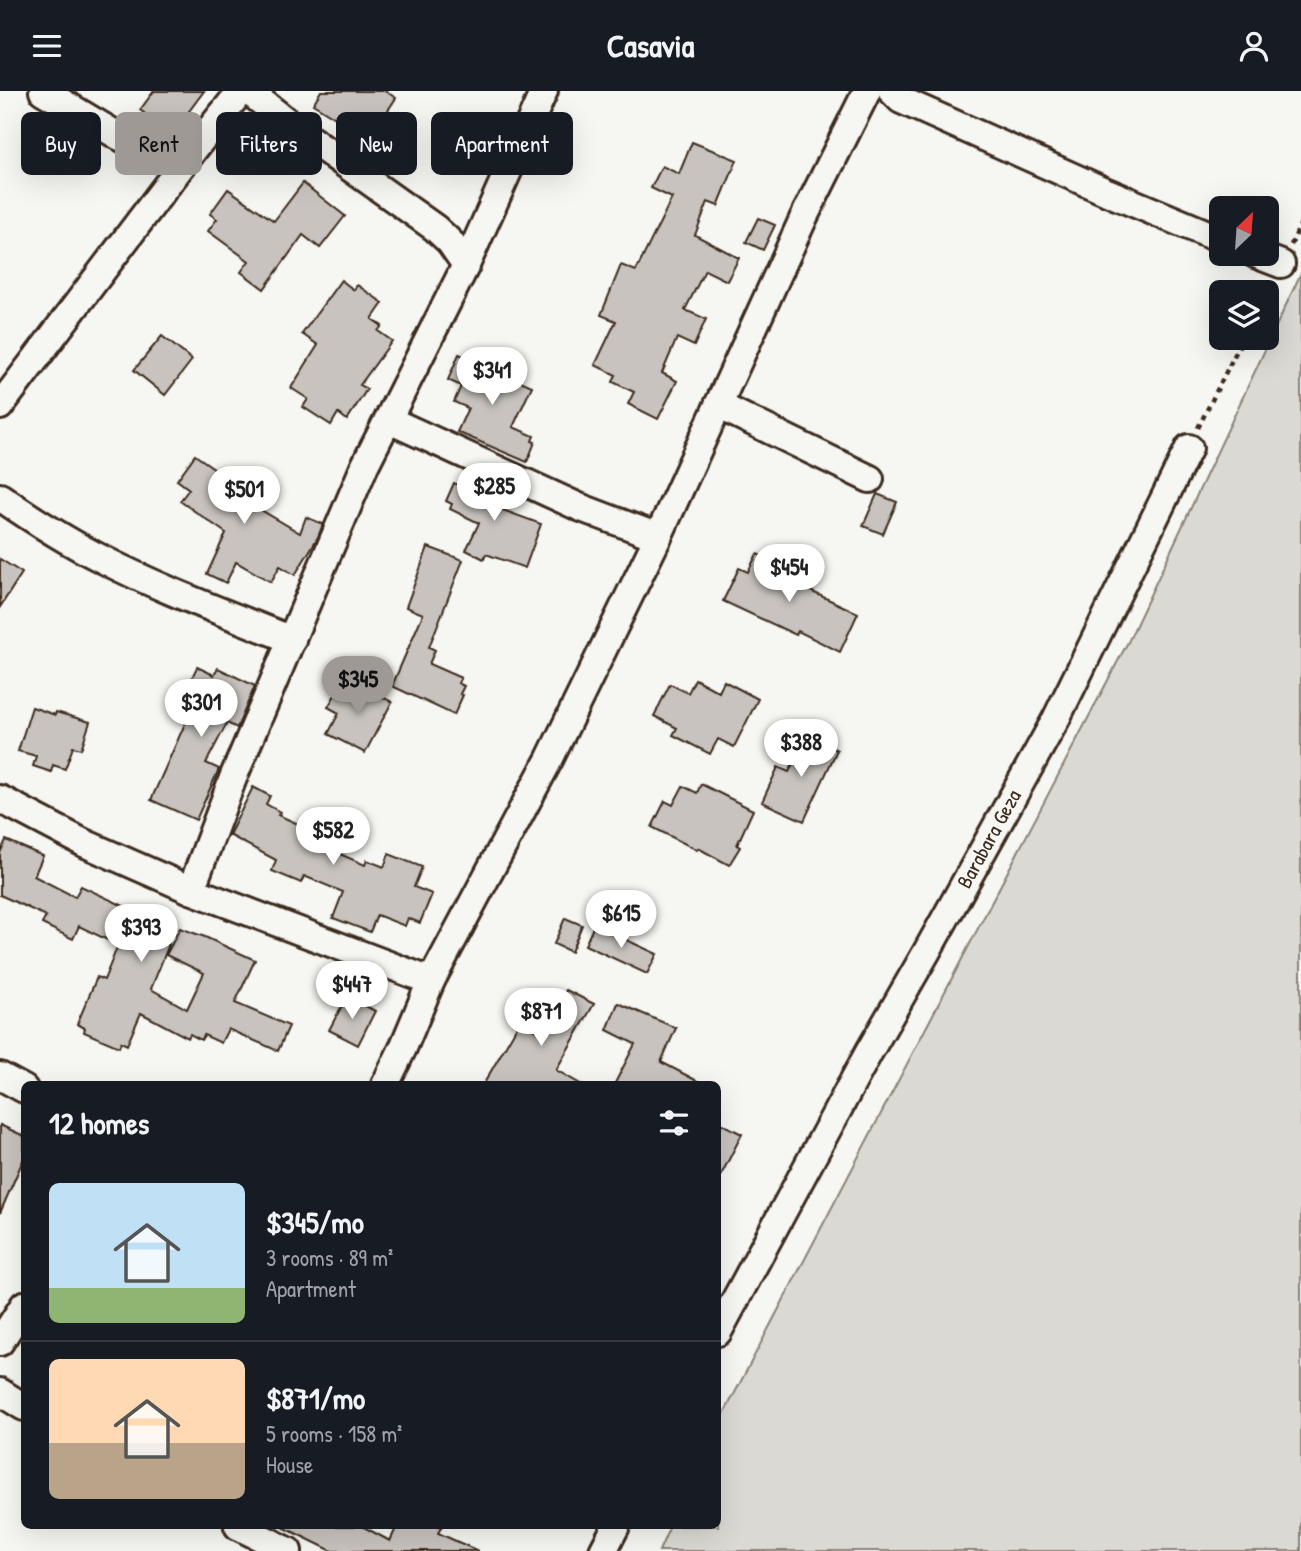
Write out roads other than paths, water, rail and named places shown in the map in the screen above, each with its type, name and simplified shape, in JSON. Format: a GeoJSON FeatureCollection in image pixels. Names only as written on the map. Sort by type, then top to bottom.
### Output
{"type":"FeatureCollection","features":[{"type":"Feature","properties":{"kind":"street"},"geometry":{"type":"LineString","coordinates":[[43,91],[115,134]]}},
{"type":"Feature","properties":{"kind":"street"},"geometry":{"type":"LineString","coordinates":[[202,138],[241,91]]}},
{"type":"Feature","properties":{"kind":"street"},"geometry":{"type":"LineString","coordinates":[[248,91],[300,132],[435,228],[450,242],[466,265]]}},
{"type":"Feature","properties":{"kind":"street"},"geometry":{"type":"LineString","coordinates":[[191,890],[233,778],[365,465],[466,265],[544,91]]}},
{"type":"Feature","properties":{"kind":"street"},"geometry":{"type":"LineString","coordinates":[[387,1081],[431,981],[550,758],[658,537],[804,217],[863,101],[887,101],[896,96],[1107,192],[1209,235]]}},
{"type":"Feature","properties":{"kind":"street"},"geometry":{"type":"LineString","coordinates":[[162,192],[163,175]]}},
{"type":"Feature","properties":{"kind":"street"},"geometry":{"type":"LineString","coordinates":[[0,406],[174,175]]}},
{"type":"Feature","properties":{"kind":"street"},"geometry":{"type":"LineString","coordinates":[[718,405],[870,479]]}},
{"type":"Feature","properties":{"kind":"street"},"geometry":{"type":"LineString","coordinates":[[388,420],[579,507],[658,537]]}},
{"type":"Feature","properties":{"kind":"street","name":"Barabara Geza"},"geometry":{"type":"LineString","coordinates":[[721,1326],[869,1052],[1056,719],[1189,448]]}},
{"type":"Feature","properties":{"kind":"street"},"geometry":{"type":"LineString","coordinates":[[0,497],[35,521],[100,558],[174,593],[292,640]]}},
{"type":"Feature","properties":{"kind":"street"},"geometry":{"type":"LineString","coordinates":[[0,799],[84,843],[191,890],[431,981]]}},
{"type":"Feature","properties":{"kind":"street"},"geometry":{"type":"LineString","coordinates":[[0,1076],[21,1087]]}},
{"type":"Feature","properties":{"kind":"street"},"geometry":{"type":"LineString","coordinates":[[0,1342],[21,1310]]}},
{"type":"Feature","properties":{"kind":"street"},"geometry":{"type":"LineString","coordinates":[[0,1392],[21,1404]]}},
{"type":"Feature","properties":{"kind":"street"},"geometry":{"type":"LineString","coordinates":[[244,1529],[288,1551]]}},
{"type":"Feature","properties":{"kind":"street"},"geometry":{"type":"LineString","coordinates":[[603,1551],[614,1529]]}}]}
